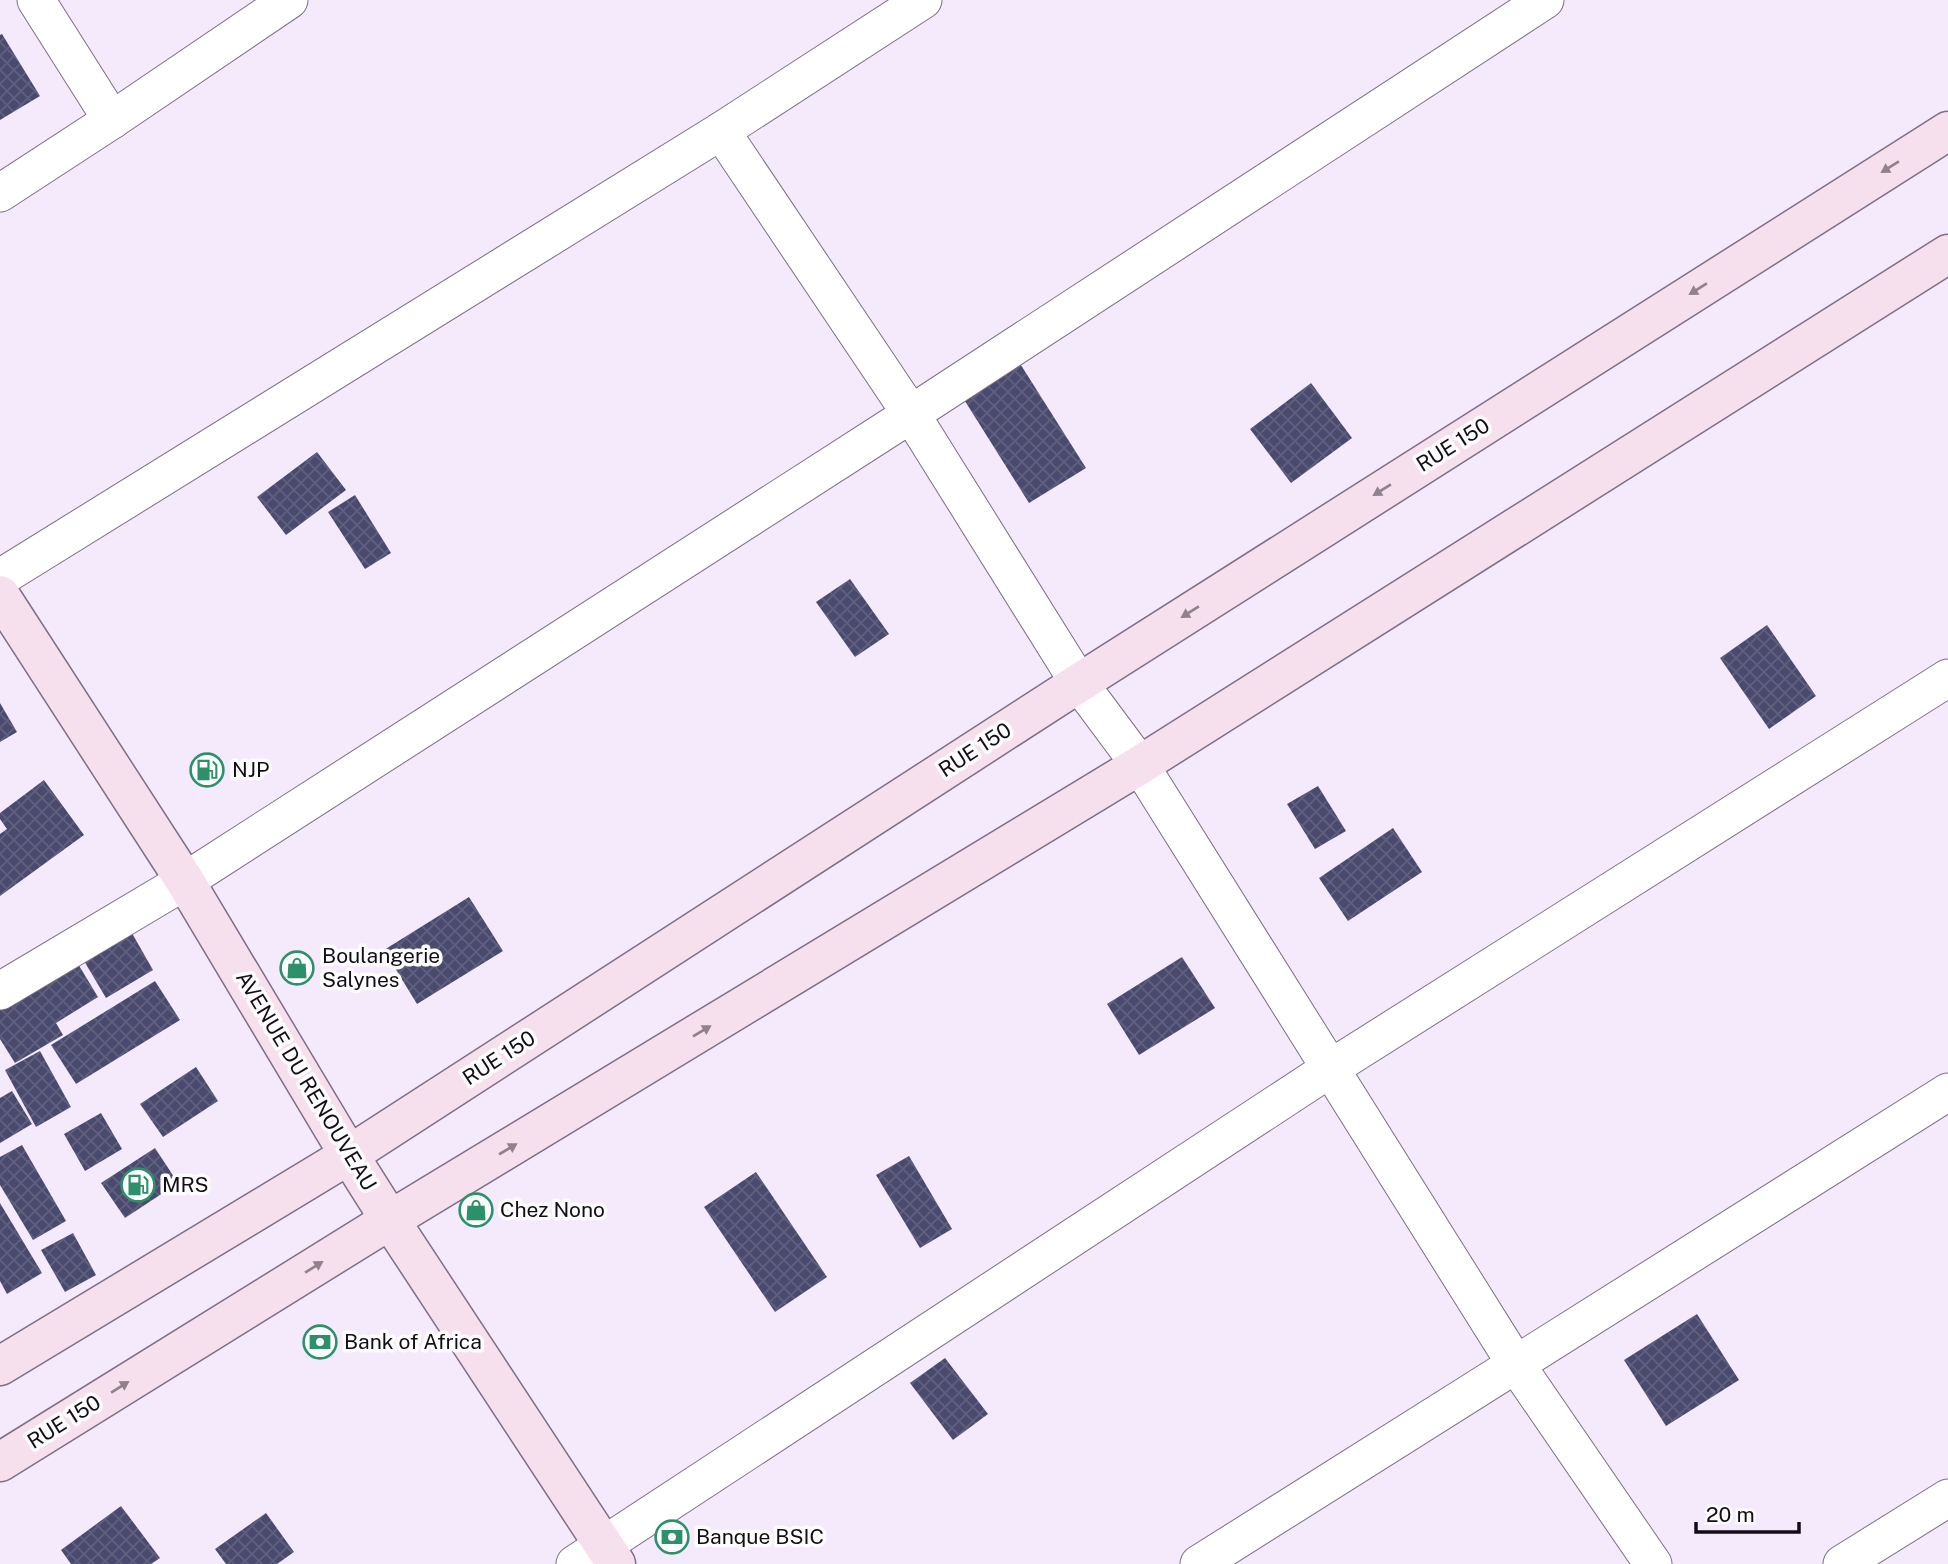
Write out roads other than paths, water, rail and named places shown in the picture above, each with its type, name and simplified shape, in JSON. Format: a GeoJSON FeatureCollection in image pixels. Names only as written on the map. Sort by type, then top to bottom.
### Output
{"type":"FeatureCollection","features":[{"type":"Feature","properties":{"kind":"main road","name":"RUE 150"},"geometry":{"type":"LineString","coordinates":[[0,1366],[349,1155],[1079,683],[1948,131]]}},
{"type":"Feature","properties":{"kind":"main road","name":"RUE 150"},"geometry":{"type":"LineString","coordinates":[[0,1462],[390,1220],[1140,765],[1948,254]]}},
{"type":"Feature","properties":{"kind":"main road","name":"AVENUE DU RENOUVEAU"},"geometry":{"type":"LineString","coordinates":[[0,595],[186,881],[349,1155],[598,1558]]}},
{"type":"Feature","properties":{"kind":"street"},"geometry":{"type":"LineString","coordinates":[[36,0],[112,120]]}},
{"type":"Feature","properties":{"kind":"street"},"geometry":{"type":"LineString","coordinates":[[0,193],[289,0]]}},
{"type":"Feature","properties":{"kind":"street"},"geometry":{"type":"LineString","coordinates":[[0,578],[721,131],[923,0]]}},
{"type":"Feature","properties":{"kind":"street"},"geometry":{"type":"LineString","coordinates":[[0,991],[186,881],[911,414],[1545,0]]}},
{"type":"Feature","properties":{"kind":"street"},"geometry":{"type":"LineString","coordinates":[[721,131],[911,414],[1079,683],[1140,765],[1515,1363],[1653,1564]]}},
{"type":"Feature","properties":{"kind":"street"},"geometry":{"type":"LineString","coordinates":[[598,1558],[1331,1068],[1948,678]]}},
{"type":"Feature","properties":{"kind":"street"},"geometry":{"type":"LineString","coordinates":[[1199,1564],[1948,1092]]}},
{"type":"Feature","properties":{"kind":"street"},"geometry":{"type":"LineString","coordinates":[[1842,1564],[1948,1497]]}},
{"type":"Feature","properties":{"kind":"place","name":"NJP"},"geometry":{"type":"Point","coordinates":[207,770]}},
{"type":"Feature","properties":{"kind":"place","name":"Boulangerie Salynes"},"geometry":{"type":"Point","coordinates":[297,968]}},
{"type":"Feature","properties":{"kind":"place","name":"MRS"},"geometry":{"type":"Point","coordinates":[138,1185]}},
{"type":"Feature","properties":{"kind":"place","name":"Chez Nono"},"geometry":{"type":"Point","coordinates":[476,1210]}},
{"type":"Feature","properties":{"kind":"place","name":"Bank of Africa"},"geometry":{"type":"Point","coordinates":[320,1342]}},
{"type":"Feature","properties":{"kind":"place","name":"Banque BSIC"},"geometry":{"type":"Point","coordinates":[672,1537]}}]}
